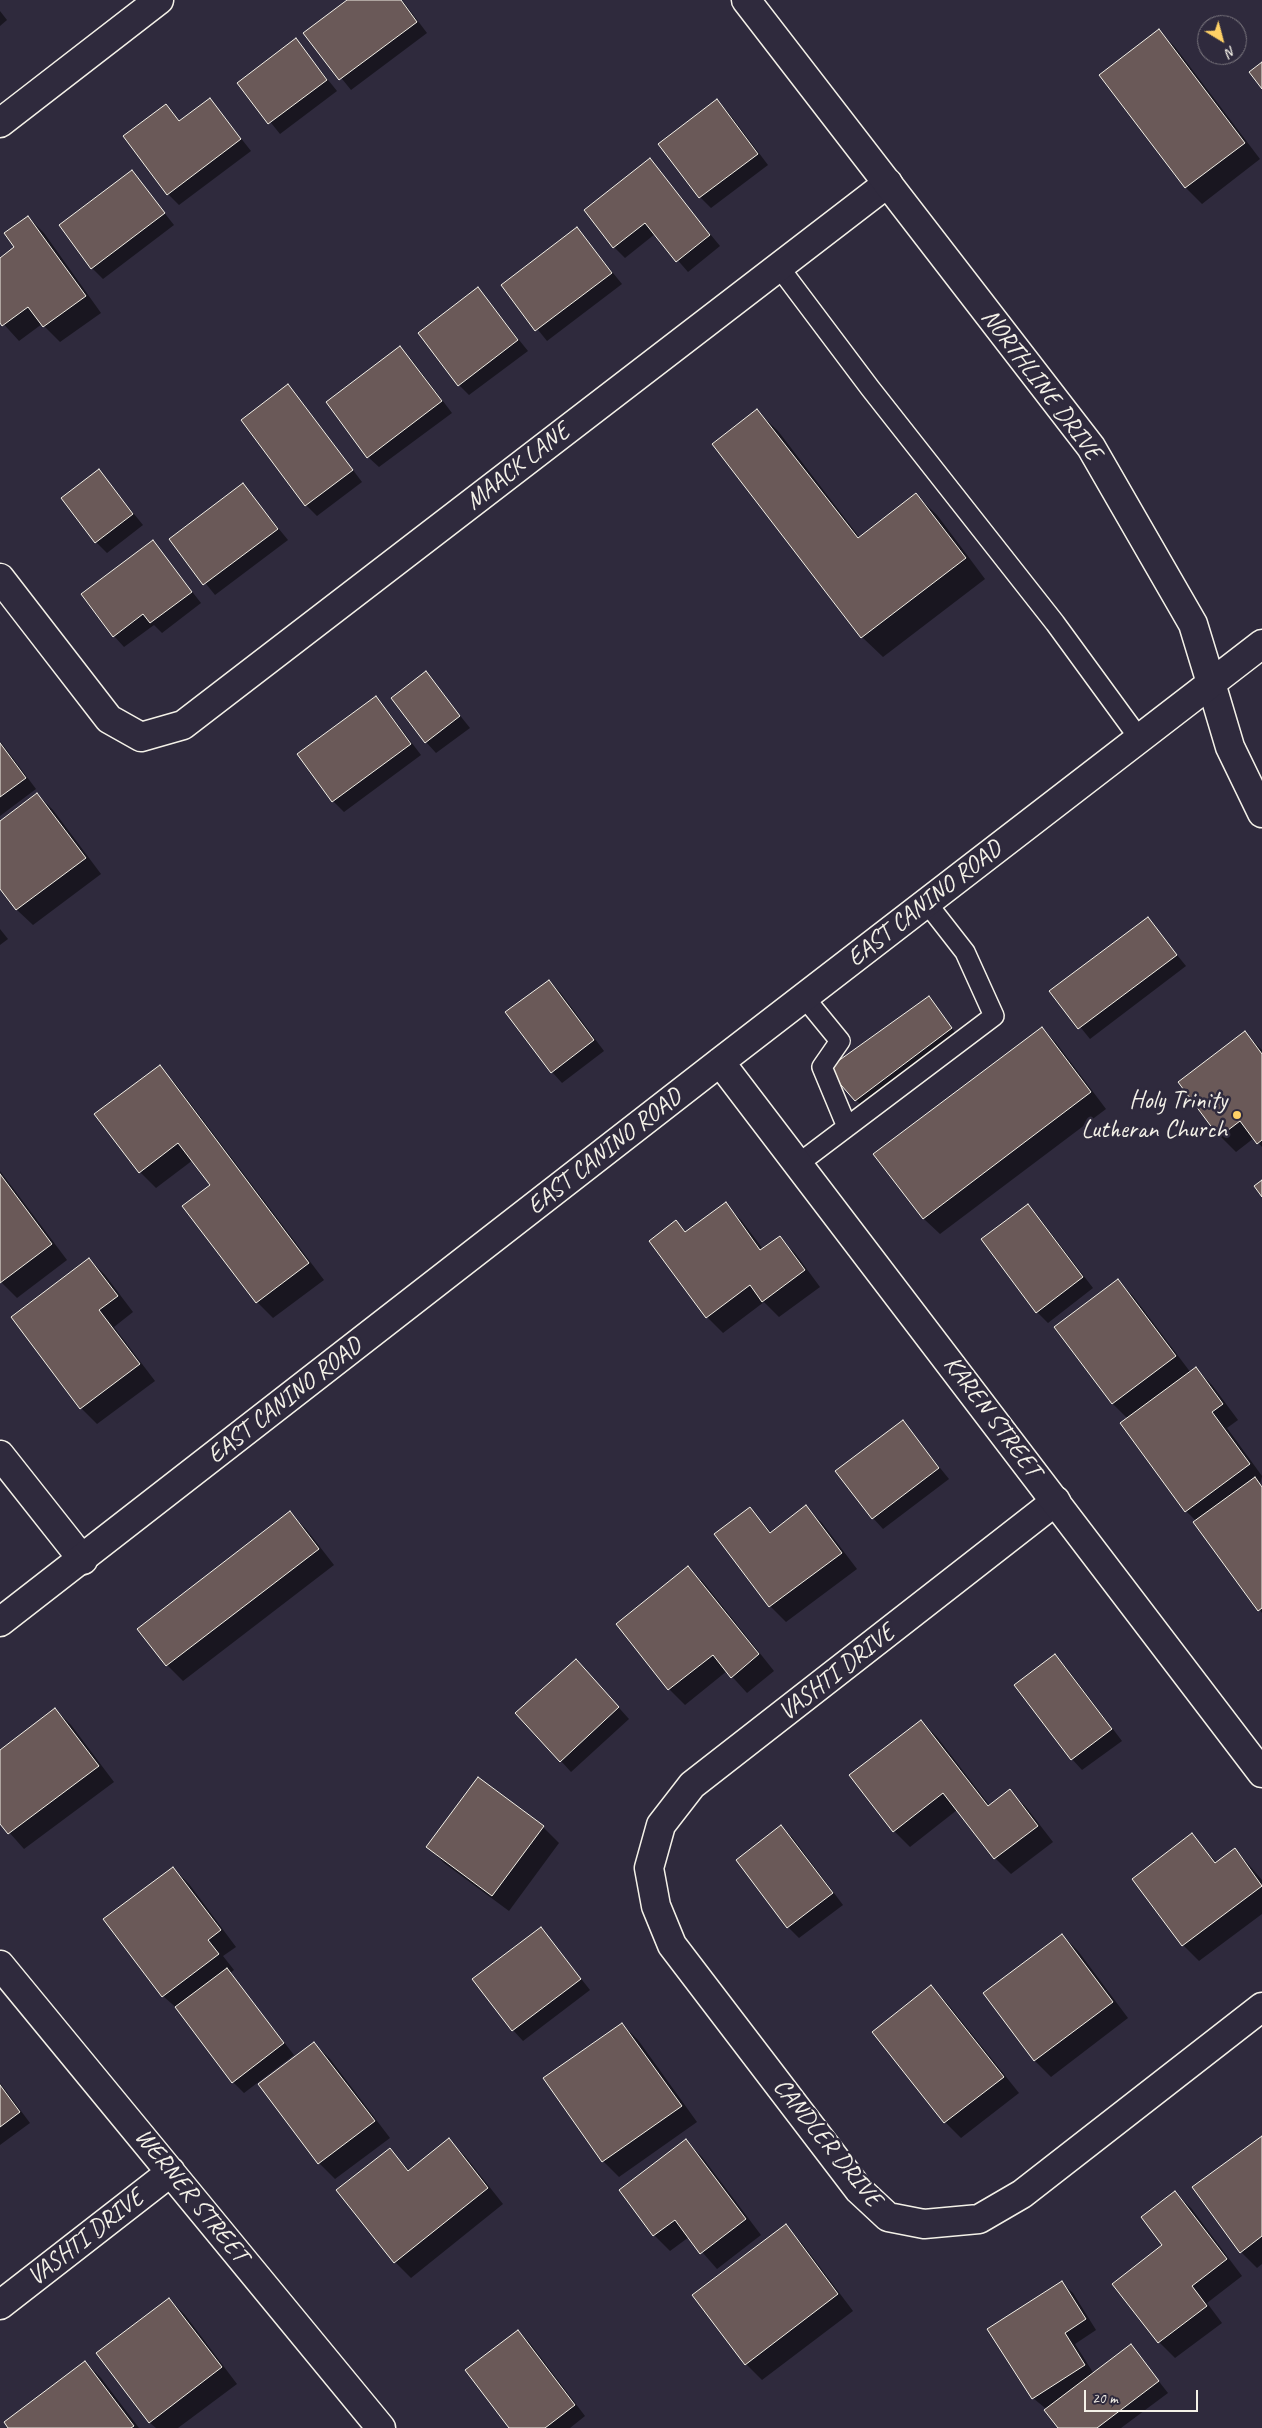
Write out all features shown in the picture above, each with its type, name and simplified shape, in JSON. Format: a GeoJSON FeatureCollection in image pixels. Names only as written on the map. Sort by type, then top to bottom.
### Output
{"type":"FeatureCollection","features":[{"type":"Feature","properties":{"kind":"street"},"geometry":{"type":"LineString","coordinates":[[0,123],[159,0]]}},
{"type":"Feature","properties":{"kind":"street","name":"NORTHLINE DRIVE"},"geometry":{"type":"LineString","coordinates":[[746,0],[1091,447],[1194,624],[1230,747],[1262,813]]}},
{"type":"Feature","properties":{"kind":"street","name":"MAACK LANE"},"geometry":{"type":"LineString","coordinates":[[0,578],[110,719],[141,737],[183,725],[888,183]]}},
{"type":"Feature","properties":{"kind":"street","name":"EAST CANINO ROAD"},"geometry":{"type":"LineString","coordinates":[[0,1622],[83,1560],[926,902],[1262,644]]}},
{"type":"Feature","properties":{"kind":"street","name":"KAREN STREET"},"geometry":{"type":"LineString","coordinates":[[720,1062],[1262,1773]]}},
{"type":"Feature","properties":{"kind":"street"},"geometry":{"type":"LineString","coordinates":[[0,1456],[83,1560]]}},
{"type":"Feature","properties":{"kind":"street","name":"VASHTI DRIVE"},"geometry":{"type":"LineString","coordinates":[[649,1868],[661,1825],[692,1785],[1056,1501]]}},
{"type":"Feature","properties":{"kind":"street","name":"CANDLER DRIVE"},"geometry":{"type":"LineString","coordinates":[[649,1868],[656,1906],[672,1944],[859,2190],[888,2217],[924,2224],[979,2219],[1022,2194],[1262,2007]]}},
{"type":"Feature","properties":{"kind":"street","name":"WERNER STREET"},"geometry":{"type":"LineString","coordinates":[[0,1965],[381,2428]]}},
{"type":"Feature","properties":{"kind":"street","name":"VASHTI DRIVE"},"geometry":{"type":"LineString","coordinates":[[0,2305],[171,2172]]}},
{"type":"Feature","properties":{"kind":"lane"},"geometry":{"type":"LineString","coordinates":[[779,267],[870,388],[1055,622],[1138,738]]}},
{"type":"Feature","properties":{"kind":"lane"},"geometry":{"type":"LineString","coordinates":[[798,1164],[994,1016],[965,952],[926,902]]}},
{"type":"Feature","properties":{"kind":"lane"},"geometry":{"type":"LineString","coordinates":[[804,997],[840,1041],[822,1067],[847,1127]]}},
{"type":"Feature","properties":{"kind":"building"},"geometry":{"type":"Polygon","coordinates":[[[347,0],[401,0],[417,22],[339,80],[303,33],[347,0]]]}},
{"type":"Feature","properties":{"kind":"building"},"geometry":{"type":"Polygon","coordinates":[[[1159,29],[1245,143],[1185,188],[1099,75],[1159,29]]]}},
{"type":"Feature","properties":{"kind":"building"},"geometry":{"type":"Polygon","coordinates":[[[296,38],[327,80],[268,124],[237,83],[296,38]]]}},
{"type":"Feature","properties":{"kind":"building"},"geometry":{"type":"Polygon","coordinates":[[[1262,62],[1262,89],[1249,72],[1262,62]]]}},
{"type":"Feature","properties":{"kind":"building"},"geometry":{"type":"Polygon","coordinates":[[[210,98],[241,139],[167,195],[123,136],[166,104],[179,121],[210,98]]]}},
{"type":"Feature","properties":{"kind":"building"},"geometry":{"type":"Polygon","coordinates":[[[717,99],[758,154],[699,198],[658,144],[717,99]]]}},
{"type":"Feature","properties":{"kind":"building"},"geometry":{"type":"Polygon","coordinates":[[[650,158],[710,235],[676,262],[645,223],[613,248],[584,210],[650,158]]]}},
{"type":"Feature","properties":{"kind":"building"},"geometry":{"type":"Polygon","coordinates":[[[132,170],[165,213],[91,269],[59,225],[132,170]]]}},
{"type":"Feature","properties":{"kind":"building"},"geometry":{"type":"Polygon","coordinates":[[[28,216],[86,296],[43,327],[28,307],[2,326],[0,323],[0,258],[14,247],[4,233],[28,216]]]}},
{"type":"Feature","properties":{"kind":"building"},"geometry":{"type":"Polygon","coordinates":[[[577,227],[612,273],[535,331],[501,285],[577,227]]]}},
{"type":"Feature","properties":{"kind":"building"},"geometry":{"type":"Polygon","coordinates":[[[478,287],[518,340],[458,386],[418,333],[478,287]]]}},
{"type":"Feature","properties":{"kind":"building"},"geometry":{"type":"Polygon","coordinates":[[[400,346],[442,401],[367,458],[326,402],[400,346]]]}},
{"type":"Feature","properties":{"kind":"building"},"geometry":{"type":"Polygon","coordinates":[[[288,384],[353,470],[305,506],[241,420],[288,384]]]}},
{"type":"Feature","properties":{"kind":"building"},"geometry":{"type":"Polygon","coordinates":[[[757,409],[858,538],[916,493],[966,558],[861,638],[712,444],[757,409]]]}},
{"type":"Feature","properties":{"kind":"building"},"geometry":{"type":"Polygon","coordinates":[[[99,469],[133,514],[95,543],[61,498],[99,469]]]}},
{"type":"Feature","properties":{"kind":"building"},"geometry":{"type":"Polygon","coordinates":[[[243,483],[278,529],[203,585],[169,539],[243,483]]]}},
{"type":"Feature","properties":{"kind":"building"},"geometry":{"type":"Polygon","coordinates":[[[153,540],[192,592],[150,623],[143,614],[113,637],[81,594],[153,540]]]}},
{"type":"Feature","properties":{"kind":"building"},"geometry":{"type":"Polygon","coordinates":[[[426,671],[460,716],[425,743],[391,698],[426,671]]]}},
{"type":"Feature","properties":{"kind":"building"},"geometry":{"type":"Polygon","coordinates":[[[376,696],[411,744],[332,802],[297,754],[376,696]]]}},
{"type":"Feature","properties":{"kind":"building"},"geometry":{"type":"Polygon","coordinates":[[[0,743],[26,778],[0,797],[0,743]]]}},
{"type":"Feature","properties":{"kind":"building"},"geometry":{"type":"Polygon","coordinates":[[[37,793],[86,858],[16,910],[0,889],[0,821],[37,793]]]}},
{"type":"Feature","properties":{"kind":"building"},"geometry":{"type":"Polygon","coordinates":[[[1148,917],[1177,955],[1078,1029],[1049,991],[1148,917]]]}},
{"type":"Feature","properties":{"kind":"building"},"geometry":{"type":"Polygon","coordinates":[[[549,980],[594,1040],[551,1073],[505,1012],[549,980]]]}},
{"type":"Feature","properties":{"kind":"building"},"geometry":{"type":"Polygon","coordinates":[[[929,996],[952,1028],[855,1101],[827,1069],[929,996]]]}},
{"type":"Feature","properties":{"kind":"building"},"geometry":{"type":"Polygon","coordinates":[[[1042,1027],[1091,1092],[923,1219],[873,1154],[1042,1027]]]}},
{"type":"Feature","properties":{"kind":"building"},"geometry":{"type":"Polygon","coordinates":[[[1245,1031],[1262,1054],[1262,1140],[1257,1144],[1240,1121],[1219,1137],[1178,1082],[1245,1031]]]}},
{"type":"Feature","properties":{"kind":"building"},"geometry":{"type":"Polygon","coordinates":[[[160,1065],[309,1263],[256,1303],[182,1206],[210,1185],[178,1143],[139,1173],[94,1114],[160,1065]]]}},
{"type":"Feature","properties":{"kind":"building"},"geometry":{"type":"Polygon","coordinates":[[[0,1174],[52,1244],[0,1283],[0,1174]]]}},
{"type":"Feature","properties":{"kind":"building"},"geometry":{"type":"Polygon","coordinates":[[[1262,1180],[1262,1197],[1254,1186],[1262,1180]]]}},
{"type":"Feature","properties":{"kind":"building"},"geometry":{"type":"Polygon","coordinates":[[[726,1202],[760,1250],[780,1236],[805,1270],[762,1302],[750,1285],[706,1318],[649,1241],[676,1220],[685,1232],[726,1202]]]}},
{"type":"Feature","properties":{"kind":"building"},"geometry":{"type":"Polygon","coordinates":[[[1028,1204],[1083,1277],[1036,1313],[981,1239],[1028,1204]]]}},
{"type":"Feature","properties":{"kind":"building"},"geometry":{"type":"Polygon","coordinates":[[[89,1258],[118,1296],[99,1310],[140,1364],[80,1409],[11,1317],[89,1258]]]}},
{"type":"Feature","properties":{"kind":"building"},"geometry":{"type":"Polygon","coordinates":[[[1118,1279],[1176,1356],[1112,1404],[1054,1327],[1118,1279]]]}},
{"type":"Feature","properties":{"kind":"building"},"geometry":{"type":"Polygon","coordinates":[[[1196,1367],[1223,1404],[1212,1412],[1250,1464],[1185,1512],[1120,1423],[1196,1367]]]}},
{"type":"Feature","properties":{"kind":"building"},"geometry":{"type":"Polygon","coordinates":[[[903,1420],[939,1468],[872,1519],[835,1471],[903,1420]]]}},
{"type":"Feature","properties":{"kind":"building"},"geometry":{"type":"Polygon","coordinates":[[[1255,1477],[1262,1487],[1262,1608],[1258,1611],[1193,1522],[1255,1477]]]}},
{"type":"Feature","properties":{"kind":"building"},"geometry":{"type":"Polygon","coordinates":[[[806,1505],[842,1553],[769,1607],[714,1534],[750,1507],[770,1533],[806,1505]]]}},
{"type":"Feature","properties":{"kind":"building"},"geometry":{"type":"Polygon","coordinates":[[[290,1511],[319,1549],[166,1666],[137,1629],[290,1511]]]}},
{"type":"Feature","properties":{"kind":"building"},"geometry":{"type":"Polygon","coordinates":[[[688,1566],[759,1654],[731,1678],[713,1655],[668,1690],[616,1624],[688,1566]]]}},
{"type":"Feature","properties":{"kind":"building"},"geometry":{"type":"Polygon","coordinates":[[[1055,1654],[1112,1729],[1071,1760],[1014,1685],[1055,1654]]]}},
{"type":"Feature","properties":{"kind":"building"},"geometry":{"type":"Polygon","coordinates":[[[576,1659],[619,1707],[560,1762],[515,1713],[576,1659]]]}},
{"type":"Feature","properties":{"kind":"building"},"geometry":{"type":"Polygon","coordinates":[[[55,1708],[99,1766],[8,1834],[0,1824],[0,1750],[55,1708]]]}},
{"type":"Feature","properties":{"kind":"building"},"geometry":{"type":"Polygon","coordinates":[[[921,1720],[988,1806],[1010,1789],[1038,1826],[994,1859],[943,1793],[893,1832],[849,1775],[921,1720]]]}},
{"type":"Feature","properties":{"kind":"building"},"geometry":{"type":"Polygon","coordinates":[[[478,1777],[544,1826],[492,1896],[426,1847],[478,1777]]]}},
{"type":"Feature","properties":{"kind":"building"},"geometry":{"type":"Polygon","coordinates":[[[781,1825],[833,1893],[787,1928],[736,1860],[781,1825]]]}},
{"type":"Feature","properties":{"kind":"building"},"geometry":{"type":"Polygon","coordinates":[[[1192,1833],[1215,1863],[1235,1848],[1262,1886],[1182,1946],[1132,1879],[1192,1833]]]}},
{"type":"Feature","properties":{"kind":"building"},"geometry":{"type":"Polygon","coordinates":[[[173,1867],[221,1930],[208,1940],[219,1954],[162,1997],[103,1919],[173,1867]]]}},
{"type":"Feature","properties":{"kind":"building"},"geometry":{"type":"Polygon","coordinates":[[[541,1927],[581,1979],[512,2031],[472,1979],[541,1927]]]}},
{"type":"Feature","properties":{"kind":"building"},"geometry":{"type":"Polygon","coordinates":[[[1062,1934],[1113,2002],[1034,2061],[983,1993],[1062,1934]]]}},
{"type":"Feature","properties":{"kind":"building"},"geometry":{"type":"Polygon","coordinates":[[[227,1968],[284,2043],[232,2083],[175,2007],[227,1968]]]}},
{"type":"Feature","properties":{"kind":"building"},"geometry":{"type":"Polygon","coordinates":[[[931,1985],[1004,2077],[944,2123],[872,2032],[931,1985]]]}},
{"type":"Feature","properties":{"kind":"building"},"geometry":{"type":"Polygon","coordinates":[[[622,2023],[682,2106],[602,2162],[543,2078],[622,2023]]]}},
{"type":"Feature","properties":{"kind":"building"},"geometry":{"type":"Polygon","coordinates":[[[314,2042],[375,2121],[318,2164],[258,2084],[314,2042]]]}},
{"type":"Feature","properties":{"kind":"building"},"geometry":{"type":"Polygon","coordinates":[[[0,2085],[20,2112],[0,2127],[0,2085]]]}},
{"type":"Feature","properties":{"kind":"building"},"geometry":{"type":"Polygon","coordinates":[[[1262,2136],[1262,2236],[1240,2253],[1192,2187],[1262,2136]]]}},
{"type":"Feature","properties":{"kind":"building"},"geometry":{"type":"Polygon","coordinates":[[[449,2138],[488,2188],[394,2263],[336,2190],[390,2148],[408,2171],[449,2138]]]}},
{"type":"Feature","properties":{"kind":"building"},"geometry":{"type":"Polygon","coordinates":[[[686,2139],[746,2219],[700,2254],[675,2220],[653,2236],[619,2190],[686,2139]]]}},
{"type":"Feature","properties":{"kind":"building"},"geometry":{"type":"Polygon","coordinates":[[[1175,2191],[1227,2259],[1192,2286],[1207,2306],[1158,2343],[1112,2284],[1162,2245],[1141,2217],[1175,2191]]]}},
{"type":"Feature","properties":{"kind":"building"},"geometry":{"type":"Polygon","coordinates":[[[786,2224],[838,2294],[745,2365],[692,2295],[786,2224]]]}},
{"type":"Feature","properties":{"kind":"building"},"geometry":{"type":"Polygon","coordinates":[[[1062,2281],[1086,2319],[1065,2333],[1085,2365],[1032,2399],[987,2329],[1062,2281]]]}},
{"type":"Feature","properties":{"kind":"building"},"geometry":{"type":"Polygon","coordinates":[[[169,2298],[222,2367],[149,2423],[96,2353],[169,2298]]]}},
{"type":"Feature","properties":{"kind":"building"},"geometry":{"type":"Polygon","coordinates":[[[518,2330],[575,2405],[545,2428],[509,2428],[465,2370],[518,2330]]]}},
{"type":"Feature","properties":{"kind":"building"},"geometry":{"type":"Polygon","coordinates":[[[1131,2344],[1159,2381],[1097,2428],[1058,2428],[1044,2410],[1131,2344]]]}},
{"type":"Feature","properties":{"kind":"building"},"geometry":{"type":"Polygon","coordinates":[[[85,2361],[134,2426],[131,2428],[8,2428],[4,2422],[85,2361]]]}},
{"type":"Feature","properties":{"kind":"place","name":"Holy Trinity Lutheran Church"},"geometry":{"type":"Point","coordinates":[1237,1115]}}]}
